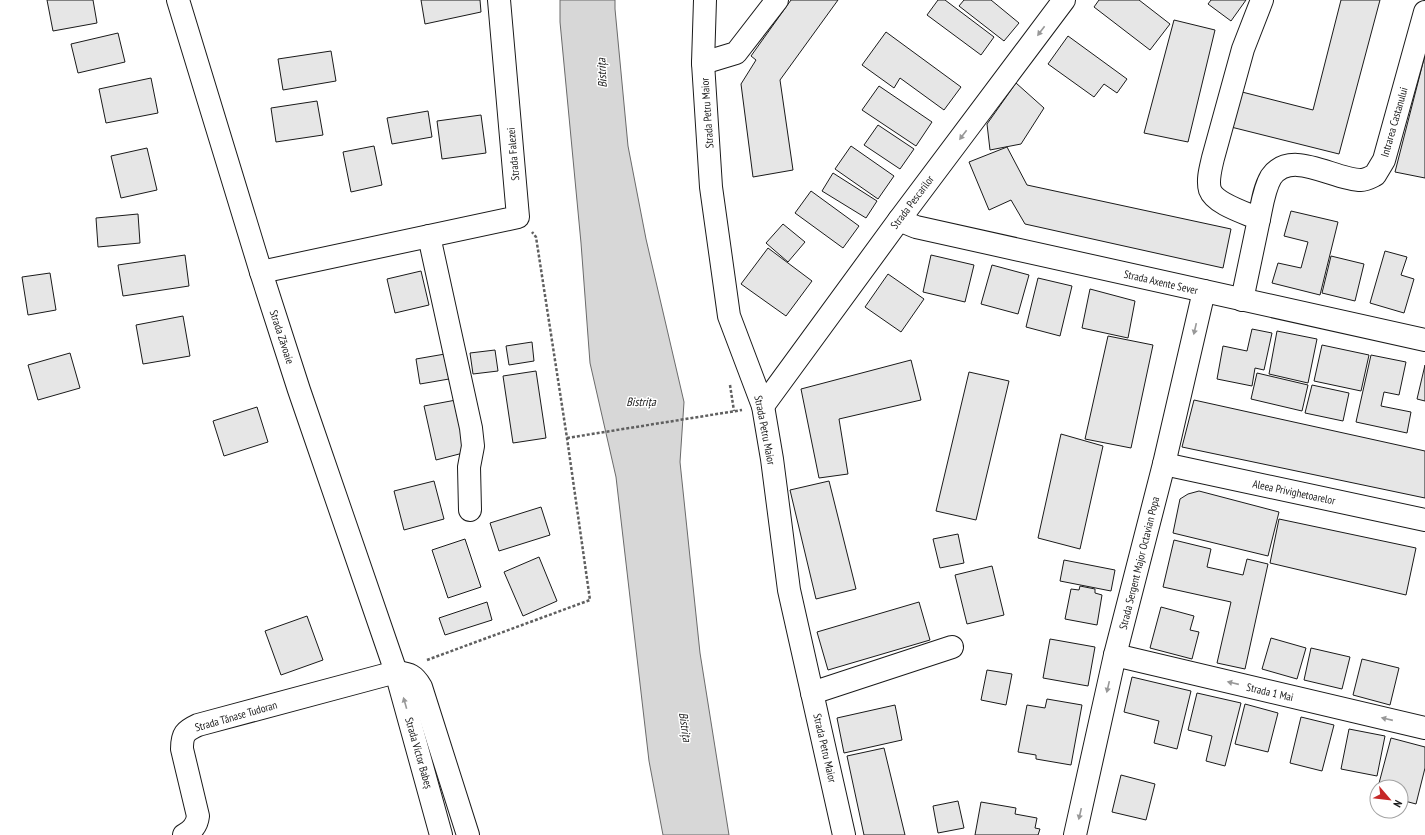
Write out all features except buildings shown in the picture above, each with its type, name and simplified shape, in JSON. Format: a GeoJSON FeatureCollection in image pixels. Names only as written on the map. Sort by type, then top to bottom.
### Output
{"type":"FeatureCollection","features":[{"type":"Feature","properties":{"kind":"street","name":"Strada Zăvoaie"},"geometry":{"type":"LineString","coordinates":[[178,0],[261,272],[299,390],[396,672]]}},
{"type":"Feature","properties":{"kind":"street","name":"Strada Falezei"},"geometry":{"type":"LineString","coordinates":[[500,0],[518,217]]}},
{"type":"Feature","properties":{"kind":"street","name":"Strada Petru Maior"},"geometry":{"type":"LineString","coordinates":[[706,0],[704,63],[711,187],[729,316],[763,406],[772,459],[789,590],[844,835]]}},
{"type":"Feature","properties":{"kind":"street"},"geometry":{"type":"LineString","coordinates":[[704,63],[736,53],[777,0]]}},
{"type":"Feature","properties":{"kind":"street","name":"Strada Pescarilor"},"geometry":{"type":"LineString","coordinates":[[763,406],[899,220],[1064,0]]}},
{"type":"Feature","properties":{"kind":"street"},"geometry":{"type":"LineString","coordinates":[[1259,219],[1229,206],[1216,198],[1210,190],[1209,176],[1243,49],[1262,0]]}},
{"type":"Feature","properties":{"kind":"street","name":"Intrarea Castanului"},"geometry":{"type":"LineString","coordinates":[[1242,300],[1264,194],[1271,178],[1277,171],[1293,164],[1311,167],[1345,178],[1362,180],[1375,175],[1384,160],[1425,12]]}},
{"type":"Feature","properties":{"kind":"street"},"geometry":{"type":"LineString","coordinates":[[261,272],[518,217]]}},
{"type":"Feature","properties":{"kind":"street","name":"Strada Axente Sever"},"geometry":{"type":"LineString","coordinates":[[899,220],[916,227],[1425,340]]}},
{"type":"Feature","properties":{"kind":"street"},"geometry":{"type":"LineString","coordinates":[[429,236],[471,428],[473,446],[469,467],[470,510]]}},
{"type":"Feature","properties":{"kind":"street","name":"Strada Sergent Major Octavian Popa"},"geometry":{"type":"LineString","coordinates":[[1075,835],[1116,655],[1164,464],[1204,291]]}},
{"type":"Feature","properties":{"kind":"street","name":"Aleea Privighetoarelor"},"geometry":{"type":"LineString","coordinates":[[1164,464],[1425,520]]}},
{"type":"Feature","properties":{"kind":"street"},"geometry":{"type":"LineString","coordinates":[[812,693],[952,647]]}},
{"type":"Feature","properties":{"kind":"street","name":"Strada 1 Mai"},"geometry":{"type":"LineString","coordinates":[[1116,655],[1425,728]]}},
{"type":"Feature","properties":{"kind":"street"},"geometry":{"type":"LineString","coordinates":[[396,672],[409,674],[416,678],[421,687],[468,835]]}},
{"type":"Feature","properties":{"kind":"street","name":"Strada Tănase Tudoran"},"geometry":{"type":"LineString","coordinates":[[184,835],[197,823],[198,816],[182,748],[182,739],[185,733],[198,725],[396,672]]}},
{"type":"Feature","properties":{"kind":"street","name":"Strada Victor Babeș"},"geometry":{"type":"LineString","coordinates":[[396,672],[442,835]]}},
{"type":"Feature","properties":{"kind":"path"},"geometry":{"type":"LineString","coordinates":[[396,672],[590,600],[536,237],[518,217]]}},
{"type":"Feature","properties":{"kind":"path"},"geometry":{"type":"LineString","coordinates":[[567,438],[729,412]]}},
{"type":"Feature","properties":{"kind":"water","name":"Bistrița"},"geometry":{"type":"Polygon","coordinates":[[[560,0],[615,0],[628,146],[646,239],[684,402],[680,462],[700,653],[729,835],[663,835],[649,761],[616,477],[590,363],[581,243],[560,22],[560,0]]]}}]}
